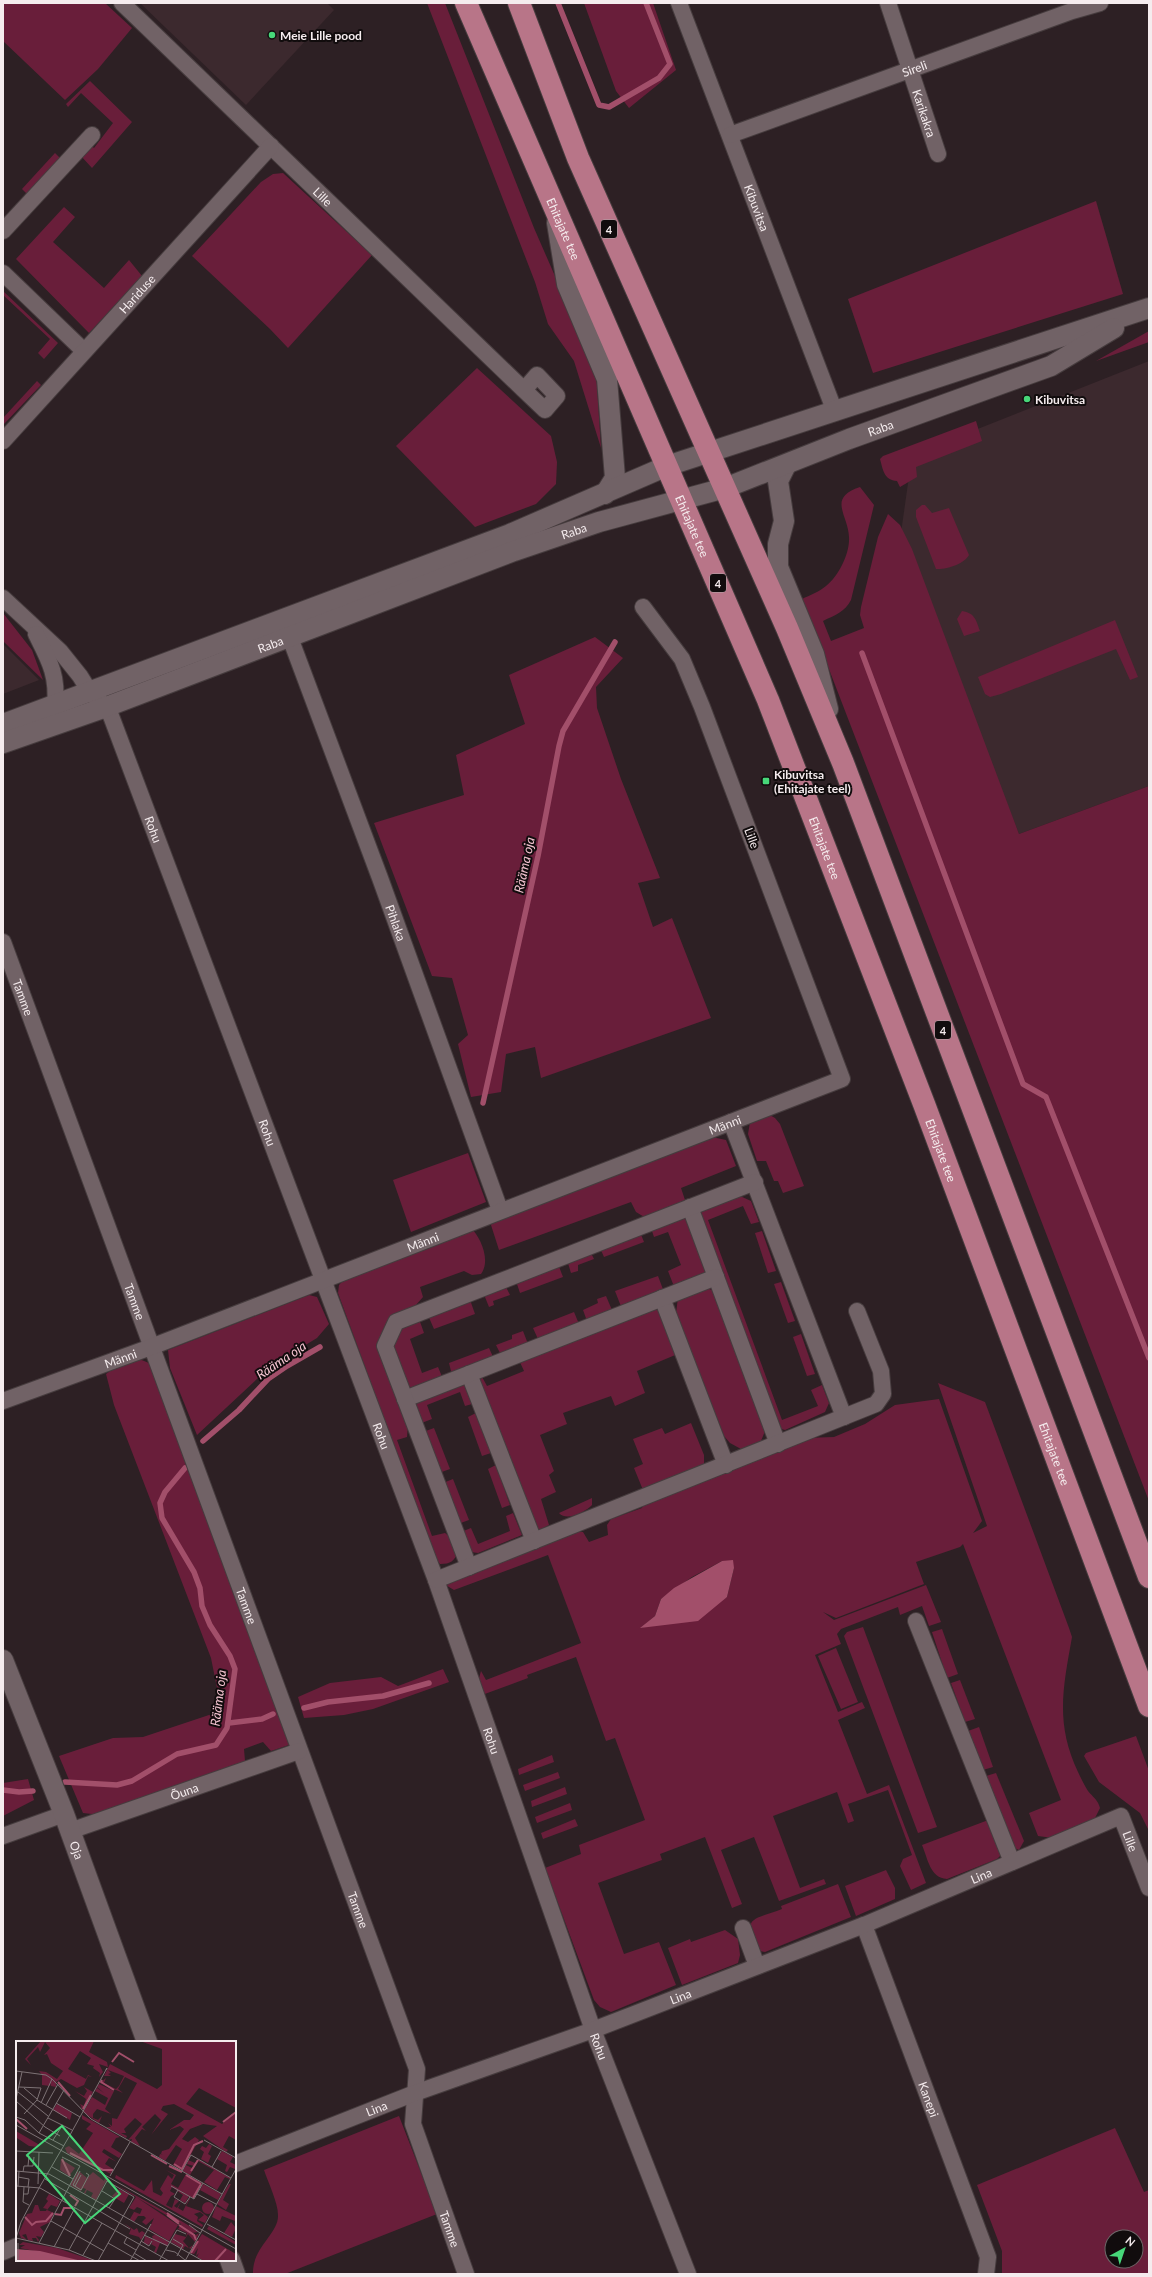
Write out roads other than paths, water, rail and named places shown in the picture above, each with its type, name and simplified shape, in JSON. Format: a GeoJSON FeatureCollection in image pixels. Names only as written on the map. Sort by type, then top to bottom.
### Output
{"type":"FeatureCollection","features":[{"type":"Feature","properties":{"kind":"highway","name":"Ehitajate tee"},"geometry":{"type":"LineString","coordinates":[[466,3],[555,212],[682,500],[771,707],[924,1104],[1149,1706]]}},
{"type":"Feature","properties":{"kind":"highway","name":"4"},"geometry":{"type":"LineString","coordinates":[[519,3],[578,158],[787,628],[843,763],[1149,1577]]}},
{"type":"Feature","properties":{"kind":"street","name":"Lille"},"geometry":{"type":"LineString","coordinates":[[122,3],[524,390]]}},
{"type":"Feature","properties":{"kind":"street","name":"Kibuvitsa"},"geometry":{"type":"LineString","coordinates":[[679,3],[835,412]]}},
{"type":"Feature","properties":{"kind":"street","name":"Karikakra"},"geometry":{"type":"LineString","coordinates":[[888,3],[938,154]]}},
{"type":"Feature","properties":{"kind":"street","name":"Sireli"},"geometry":{"type":"LineString","coordinates":[[730,135],[911,71],[1072,11],[1100,3]]}},
{"type":"Feature","properties":{"kind":"street"},"geometry":{"type":"LineString","coordinates":[[3,231],[92,135]]}},
{"type":"Feature","properties":{"kind":"street","name":"Hariduse"},"geometry":{"type":"LineString","coordinates":[[3,441],[84,350],[271,146]]}},
{"type":"Feature","properties":{"kind":"street"},"geometry":{"type":"LineString","coordinates":[[555,212],[567,284],[607,378],[615,478],[605,494]]}},
{"type":"Feature","properties":{"kind":"street"},"geometry":{"type":"LineString","coordinates":[[3,273],[84,350]]}},
{"type":"Feature","properties":{"kind":"street","name":"Raba"},"geometry":{"type":"LineString","coordinates":[[3,724],[510,534],[667,466],[835,412],[1039,343],[1144,310]]}},
{"type":"Feature","properties":{"kind":"street","name":"Raba"},"geometry":{"type":"LineString","coordinates":[[3,743],[106,707],[289,635],[514,551],[599,522],[725,488],[850,439],[1050,366],[1144,310]]}},
{"type":"Feature","properties":{"kind":"street"},"geometry":{"type":"LineString","coordinates":[[835,412],[850,439]]}},
{"type":"Feature","properties":{"kind":"street"},"geometry":{"type":"LineString","coordinates":[[786,465],[778,481],[784,521],[778,544],[778,567],[814,654],[843,763]]}},
{"type":"Feature","properties":{"kind":"street","name":"Rohu"},"geometry":{"type":"LineString","coordinates":[[3,598],[60,651],[80,676],[90,692],[106,707],[321,1280],[436,1580],[593,2030],[688,2274]]}},
{"type":"Feature","properties":{"kind":"street","name":"Lille"},"geometry":{"type":"LineString","coordinates":[[642,608],[682,659],[702,707],[842,1079]]}},
{"type":"Feature","properties":{"kind":"street","name":"Rohu"},"geometry":{"type":"LineString","coordinates":[[30,624],[50,661],[57,685],[55,705]]}},
{"type":"Feature","properties":{"kind":"street","name":"Pihlaka"},"geometry":{"type":"LineString","coordinates":[[289,635],[380,878],[500,1210]]}},
{"type":"Feature","properties":{"kind":"street","name":"Tamme"},"geometry":{"type":"LineString","coordinates":[[3,942],[417,2069],[413,2124],[466,2274]]}},
{"type":"Feature","properties":{"kind":"street","name":"Männi"},"geometry":{"type":"LineString","coordinates":[[3,1401],[151,1346],[842,1079]]}},
{"type":"Feature","properties":{"kind":"street"},"geometry":{"type":"LineString","coordinates":[[731,1122],[844,1417]]}},
{"type":"Feature","properties":{"kind":"street"},"geometry":{"type":"LineString","coordinates":[[469,1567],[385,1346],[396,1322],[755,1182]]}},
{"type":"Feature","properties":{"kind":"street"},"geometry":{"type":"LineString","coordinates":[[690,1207],[778,1444]]}},
{"type":"Feature","properties":{"kind":"street"},"geometry":{"type":"LineString","coordinates":[[405,1400],[716,1277]]}},
{"type":"Feature","properties":{"kind":"street"},"geometry":{"type":"LineString","coordinates":[[662,1298],[726,1465]]}},
{"type":"Feature","properties":{"kind":"street"},"geometry":{"type":"LineString","coordinates":[[436,1580],[876,1404],[883,1394],[881,1371],[856,1312]]}},
{"type":"Feature","properties":{"kind":"street"},"geometry":{"type":"LineString","coordinates":[[469,1374],[534,1541]]}},
{"type":"Feature","properties":{"kind":"street"},"geometry":{"type":"LineString","coordinates":[[916,1622],[1012,1862]]}},
{"type":"Feature","properties":{"kind":"street","name":"Oja"},"geometry":{"type":"LineString","coordinates":[[3,1660],[67,1822],[147,2041]]}},
{"type":"Feature","properties":{"kind":"street","name":"Õuna"},"geometry":{"type":"LineString","coordinates":[[3,1836],[67,1822],[299,1750]]}},
{"type":"Feature","properties":{"kind":"street","name":"Lille"},"geometry":{"type":"LineString","coordinates":[[1121,1816],[1149,1888]]}},
{"type":"Feature","properties":{"kind":"street","name":"Lina"},"geometry":{"type":"LineString","coordinates":[[236,2164],[415,2093],[593,2030],[864,1925],[1121,1816]]}},
{"type":"Feature","properties":{"kind":"street","name":"Kanepi"},"geometry":{"type":"LineString","coordinates":[[864,1925],[988,2256],[986,2274]]}},
{"type":"Feature","properties":{"kind":"street"},"geometry":{"type":"LineString","coordinates":[[743,1928],[757,1966]]}},
{"type":"Feature","properties":{"kind":"street"},"geometry":{"type":"LineString","coordinates":[[3,2252],[16,2246]]}},
{"type":"Feature","properties":{"kind":"street"},"geometry":{"type":"LineString","coordinates":[[230,2261],[235,2274]]}},
{"type":"Feature","properties":{"kind":"waterway"},"geometry":{"type":"LineString","coordinates":[[558,3],[599,105],[609,107],[659,78],[670,64],[646,3]]}},
{"type":"Feature","properties":{"kind":"waterway","name":"Rääma oja"},"geometry":{"type":"LineString","coordinates":[[483,1103],[538,856],[563,731],[615,642]]}},
{"type":"Feature","properties":{"kind":"waterway"},"geometry":{"type":"LineString","coordinates":[[862,653],[1023,1084],[1046,1097],[1149,1358]]}},
{"type":"Feature","properties":{"kind":"waterway","name":"Rääma oja"},"geometry":{"type":"LineString","coordinates":[[203,1441],[239,1410],[268,1379],[320,1347]]}},
{"type":"Feature","properties":{"kind":"waterway","name":"Rääma oja"},"geometry":{"type":"LineString","coordinates":[[65,1782],[117,1785],[132,1781],[177,1754],[216,1745],[227,1728],[235,1669],[230,1656],[210,1625],[202,1606],[200,1588],[194,1572],[162,1518],[160,1503],[165,1492],[185,1468]]}},
{"type":"Feature","properties":{"kind":"waterway"},"geometry":{"type":"LineString","coordinates":[[304,1708],[328,1702],[383,1696],[429,1683]]}},
{"type":"Feature","properties":{"kind":"waterway"},"geometry":{"type":"LineString","coordinates":[[229,1723],[262,1719],[273,1714]]}},
{"type":"Feature","properties":{"kind":"waterway","name":"Rääma oja"},"geometry":{"type":"LineString","coordinates":[[3,1790],[19,1792],[33,1791]]}},
{"type":"Feature","properties":{"kind":"place","name":"Meie Lille pood"},"geometry":{"type":"Point","coordinates":[272,35]}},
{"type":"Feature","properties":{"kind":"place","name":"Kibuvitsa"},"geometry":{"type":"Point","coordinates":[1027,399]}},
{"type":"Feature","properties":{"kind":"place","name":"Kibuvitsa (Ehitajate teel)"},"geometry":{"type":"Point","coordinates":[766,781]}}]}
